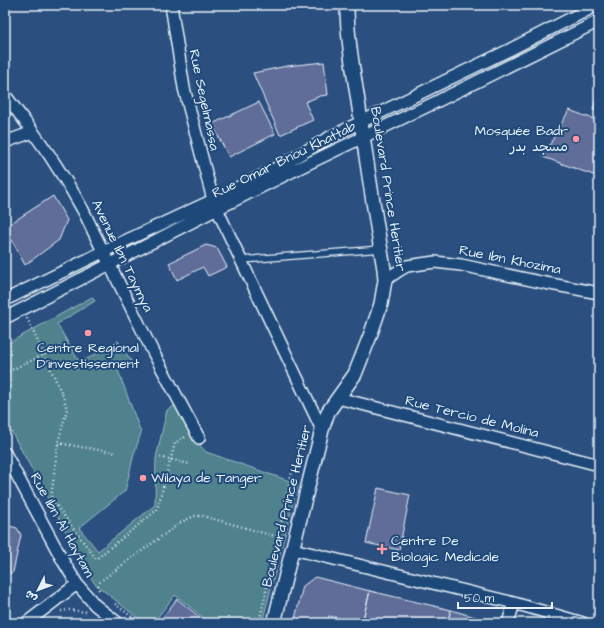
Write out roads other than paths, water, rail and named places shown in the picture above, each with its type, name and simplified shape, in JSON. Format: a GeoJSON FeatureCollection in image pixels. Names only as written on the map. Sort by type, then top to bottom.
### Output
{"type":"FeatureCollection","features":[{"type":"Feature","properties":{"kind":"street","name":"Rue Segelmassa"},"geometry":{"type":"LineString","coordinates":[[171,5],[184,88],[205,173],[215,205],[322,430]]}},
{"type":"Feature","properties":{"kind":"street","name":"Boulevard Prince Heritier"},"geometry":{"type":"LineString","coordinates":[[274,623],[322,430],[328,412],[355,374],[381,304],[385,280],[363,138],[346,5]]}},
{"type":"Feature","properties":{"kind":"street","name":"Rue Omar Bnou Khattab"},"geometry":{"type":"LineString","coordinates":[[5,318],[109,264],[215,205],[330,137],[509,50],[597,5]]}},
{"type":"Feature","properties":{"kind":"street","name":"Rue Omar Bnou Khattab"},"geometry":{"type":"LineString","coordinates":[[5,300],[103,252],[294,171],[599,21]]}},
{"type":"Feature","properties":{"kind":"street","name":"Avenue Ibn Taymya"},"geometry":{"type":"LineString","coordinates":[[5,95],[33,132],[71,189],[84,212],[153,352],[197,434]]}},
{"type":"Feature","properties":{"kind":"street"},"geometry":{"type":"LineString","coordinates":[[5,142],[33,132]]}},
{"type":"Feature","properties":{"kind":"street","name":"Rue Ibn Khozima"},"geometry":{"type":"LineString","coordinates":[[385,280],[407,266],[435,262],[461,265],[545,283],[598,289]]}},
{"type":"Feature","properties":{"kind":"street","name":"Rue Tercio de Molina"},"geometry":{"type":"LineString","coordinates":[[338,398],[599,466]]}},
{"type":"Feature","properties":{"kind":"street","name":"Rue Ibn Al Haytam"},"geometry":{"type":"LineString","coordinates":[[5,453],[8,465],[62,561],[77,584],[95,605],[118,623]]}},
{"type":"Feature","properties":{"kind":"street"},"geometry":{"type":"LineString","coordinates":[[293,549],[514,603],[583,623]]}},
{"type":"Feature","properties":{"kind":"street"},"geometry":{"type":"LineString","coordinates":[[26,623],[77,584]]}},
{"type":"Feature","properties":{"kind":"street"},"geometry":{"type":"LineString","coordinates":[[508,623],[514,603]]}},
{"type":"Feature","properties":{"kind":"lane"},"geometry":{"type":"LineString","coordinates":[[241,260],[381,249]]}},
{"type":"Feature","properties":{"kind":"place","name":"Mosquée Badr مسجد بدر"},"geometry":{"type":"Point","coordinates":[576,139]}},
{"type":"Feature","properties":{"kind":"place","name":"Centre Regional D'investissement"},"geometry":{"type":"Point","coordinates":[88,333]}},
{"type":"Feature","properties":{"kind":"place","name":"Wilaya de Tanger"},"geometry":{"type":"Point","coordinates":[143,478]}},
{"type":"Feature","properties":{"kind":"place","name":"Centre De Biologic Medicale"},"geometry":{"type":"Point","coordinates":[382,549]}}]}
